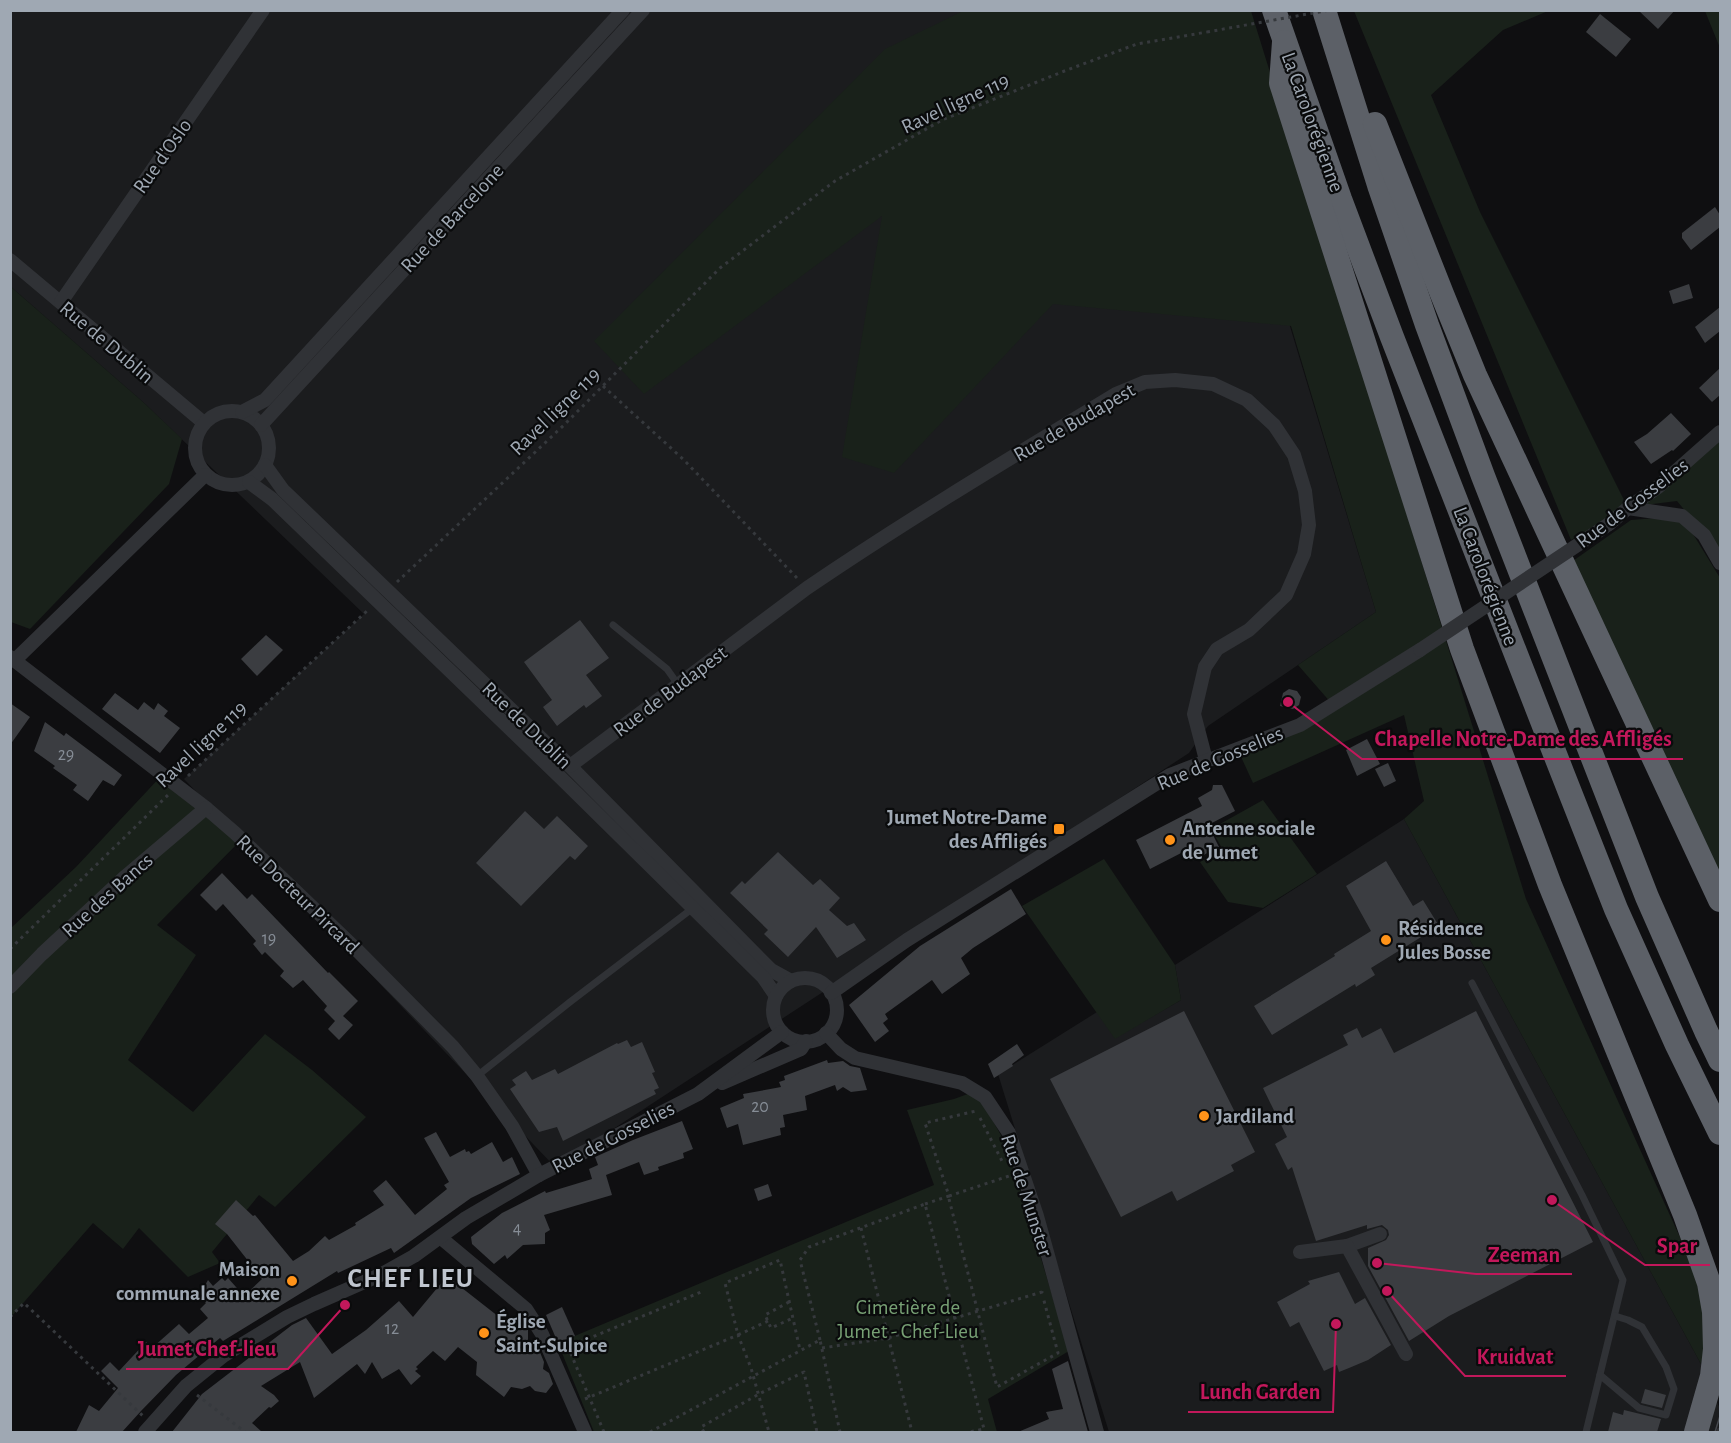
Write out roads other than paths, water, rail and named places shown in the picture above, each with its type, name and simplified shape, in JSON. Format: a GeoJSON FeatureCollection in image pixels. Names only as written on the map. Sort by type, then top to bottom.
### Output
{"type":"FeatureCollection","features":[{"type":"Feature","properties":{"kind":"highway","name":"La Carolorégienne"},"geometry":{"type":"LineString","coordinates":[[1274,10],[1392,337],[1616,909],[1677,1045],[1720,1133]]}},
{"type":"Feature","properties":{"kind":"highway","name":"La Carolorégienne"},"geometry":{"type":"LineString","coordinates":[[1324,10],[1379,185],[1427,325],[1487,487],[1647,897],[1720,1059]]}},
{"type":"Feature","properties":{"kind":"highway"},"geometry":{"type":"LineString","coordinates":[[1284,42],[1281,83],[1462,649],[1550,885],[1672,1183],[1709,1283],[1714,1312],[1715,1349],[1712,1376],[1696,1432]]}},
{"type":"Feature","properties":{"kind":"highway"},"geometry":{"type":"LineString","coordinates":[[1348,86],[1374,121],[1475,375],[1720,900]]}},
{"type":"Feature","properties":{"kind":"street","name":"Rue de Barcelone"},"geometry":{"type":"LineString","coordinates":[[242,412],[265,400],[623,10]]}},
{"type":"Feature","properties":{"kind":"street","name":"Rue de Barcelone"},"geometry":{"type":"LineString","coordinates":[[261,424],[643,10]]}},
{"type":"Feature","properties":{"kind":"street","name":"Rue d'Oslo"},"geometry":{"type":"LineString","coordinates":[[61,302],[259,12]]}},
{"type":"Feature","properties":{"kind":"street","name":"Rue de Dublin"},"geometry":{"type":"LineString","coordinates":[[10,260],[204,423]]}},
{"type":"Feature","properties":{"kind":"street","name":"Rue de Budapest"},"geometry":{"type":"LineString","coordinates":[[570,766],[807,588],[952,494],[1116,394],[1145,382],[1175,380],[1213,384],[1247,400],[1274,425],[1293,455],[1305,491],[1309,525],[1304,554],[1286,595],[1249,630],[1217,649],[1205,667],[1194,714],[1206,760]]}},
{"type":"Feature","properties":{"kind":"street"},"geometry":{"type":"LineString","coordinates":[[221,412],[242,412],[261,424],[267,434],[269,455],[261,472],[249,482],[226,485],[215,482],[198,466],[194,444],[198,433],[212,416],[221,412]]}},
{"type":"Feature","properties":{"kind":"street","name":"Rue de Gosselies"},"geometry":{"type":"LineString","coordinates":[[831,993],[907,940],[1170,775],[1300,725],[1420,650],[1609,524],[1658,487],[1720,432]]}},
{"type":"Feature","properties":{"kind":"street","name":"Rue de Dublin"},"geometry":{"type":"LineString","coordinates":[[265,465],[283,490],[570,766],[771,970],[791,981]]}},
{"type":"Feature","properties":{"kind":"street"},"geometry":{"type":"LineString","coordinates":[[13,659],[205,475]]}},
{"type":"Feature","properties":{"kind":"street","name":"Rue de Dublin"},"geometry":{"type":"LineString","coordinates":[[249,482],[272,499],[694,908],[763,977],[776,996]]}},
{"type":"Feature","properties":{"kind":"street"},"geometry":{"type":"LineString","coordinates":[[1628,508],[1682,516],[1704,535],[1720,562]]}},
{"type":"Feature","properties":{"kind":"street","name":"Rue Docteur Pircard"},"geometry":{"type":"LineString","coordinates":[[13,659],[206,808],[355,948],[453,1047],[477,1076],[512,1126],[539,1175]]}},
{"type":"Feature","properties":{"kind":"street","name":"Rue des Bancs"},"geometry":{"type":"LineString","coordinates":[[10,987],[126,876],[206,808]]}},
{"type":"Feature","properties":{"kind":"street"},"geometry":{"type":"LineString","coordinates":[[809,978],[819,982],[831,993],[836,1008],[835,1019],[830,1029],[822,1037],[813,1041],[791,1039],[776,1024],[773,1002],[782,987],[791,981],[809,978]]}},
{"type":"Feature","properties":{"kind":"street","name":"Rue de Gosselies"},"geometry":{"type":"LineString","coordinates":[[148,1429],[186,1386],[223,1356],[287,1317],[380,1275],[414,1256],[482,1208],[539,1175],[698,1094],[782,1032]]}},
{"type":"Feature","properties":{"kind":"street","name":"Rue de Munster"},"geometry":{"type":"LineString","coordinates":[[826,1033],[841,1049],[855,1058],[962,1083],[985,1097],[1009,1133],[1037,1216],[1097,1432]]}},
{"type":"Feature","properties":{"kind":"street"},"geometry":{"type":"LineString","coordinates":[[698,1094],[801,1049],[806,1041]]}},
{"type":"Feature","properties":{"kind":"street"},"geometry":{"type":"LineString","coordinates":[[1300,1252],[1347,1245],[1380,1234]]}},
{"type":"Feature","properties":{"kind":"street"},"geometry":{"type":"LineString","coordinates":[[441,1238],[526,1310],[542,1334],[585,1432]]}},
{"type":"Feature","properties":{"kind":"street"},"geometry":{"type":"LineString","coordinates":[[1347,1245],[1406,1354]]}},
{"type":"Feature","properties":{"kind":"lane"},"geometry":{"type":"LineString","coordinates":[[613,625],[667,669],[679,686]]}},
{"type":"Feature","properties":{"kind":"lane"},"geometry":{"type":"LineString","coordinates":[[477,1076],[694,908]]}},
{"type":"Feature","properties":{"kind":"lane"},"geometry":{"type":"LineString","coordinates":[[1472,983],[1582,1195],[1623,1280],[1586,1432]]}},
{"type":"Feature","properties":{"kind":"lane"},"geometry":{"type":"LineString","coordinates":[[1600,1375],[1639,1408],[1666,1415],[1674,1389],[1666,1367],[1642,1327],[1615,1316]]}},
{"type":"Feature","properties":{"kind":"tram line"},"geometry":{"type":"LineString","coordinates":[[1715,1432],[1720,1416]]}},
{"type":"Feature","properties":{"kind":"place","name":"Chapelle Notre-Dame des Affligés"},"geometry":{"type":"Point","coordinates":[1288,702]}},
{"type":"Feature","properties":{"kind":"place","name":"Jumet Notre-Dame des Affligés"},"geometry":{"type":"Point","coordinates":[1059,829]}},
{"type":"Feature","properties":{"kind":"place","name":"Antenne sociale de Jumet"},"geometry":{"type":"Point","coordinates":[1170,840]}},
{"type":"Feature","properties":{"kind":"place","name":"Résidence Jules Bosse"},"geometry":{"type":"Point","coordinates":[1386,940]}},
{"type":"Feature","properties":{"kind":"place","name":"Jardiland"},"geometry":{"type":"Point","coordinates":[1204,1116]}},
{"type":"Feature","properties":{"kind":"place","name":"Spar"},"geometry":{"type":"Point","coordinates":[1552,1200]}},
{"type":"Feature","properties":{"kind":"place","name":"Zeeman"},"geometry":{"type":"Point","coordinates":[1377,1263]}},
{"type":"Feature","properties":{"kind":"place","name":"Maison communale annexe"},"geometry":{"type":"Point","coordinates":[292,1281]}},
{"type":"Feature","properties":{"kind":"place","name":"Kruidvat"},"geometry":{"type":"Point","coordinates":[1387,1291]}},
{"type":"Feature","properties":{"kind":"place","name":"Jumet Chef-lieu"},"geometry":{"type":"Point","coordinates":[345,1305]}},
{"type":"Feature","properties":{"kind":"place","name":"Lunch Garden"},"geometry":{"type":"Point","coordinates":[1336,1324]}},
{"type":"Feature","properties":{"kind":"place","name":"Église Saint-Sulpice"},"geometry":{"type":"Point","coordinates":[484,1333]}},
{"type":"Feature","properties":{"kind":"district","name":"CHEF LIEU"},"geometry":{"type":"Point","coordinates":[411,1278]}},
{"type":"Feature","properties":{"kind":"park label","name":"Cimetière de Jumet - Chef-Lieu"},"geometry":{"type":"Point","coordinates":[908,1319]}}]}
